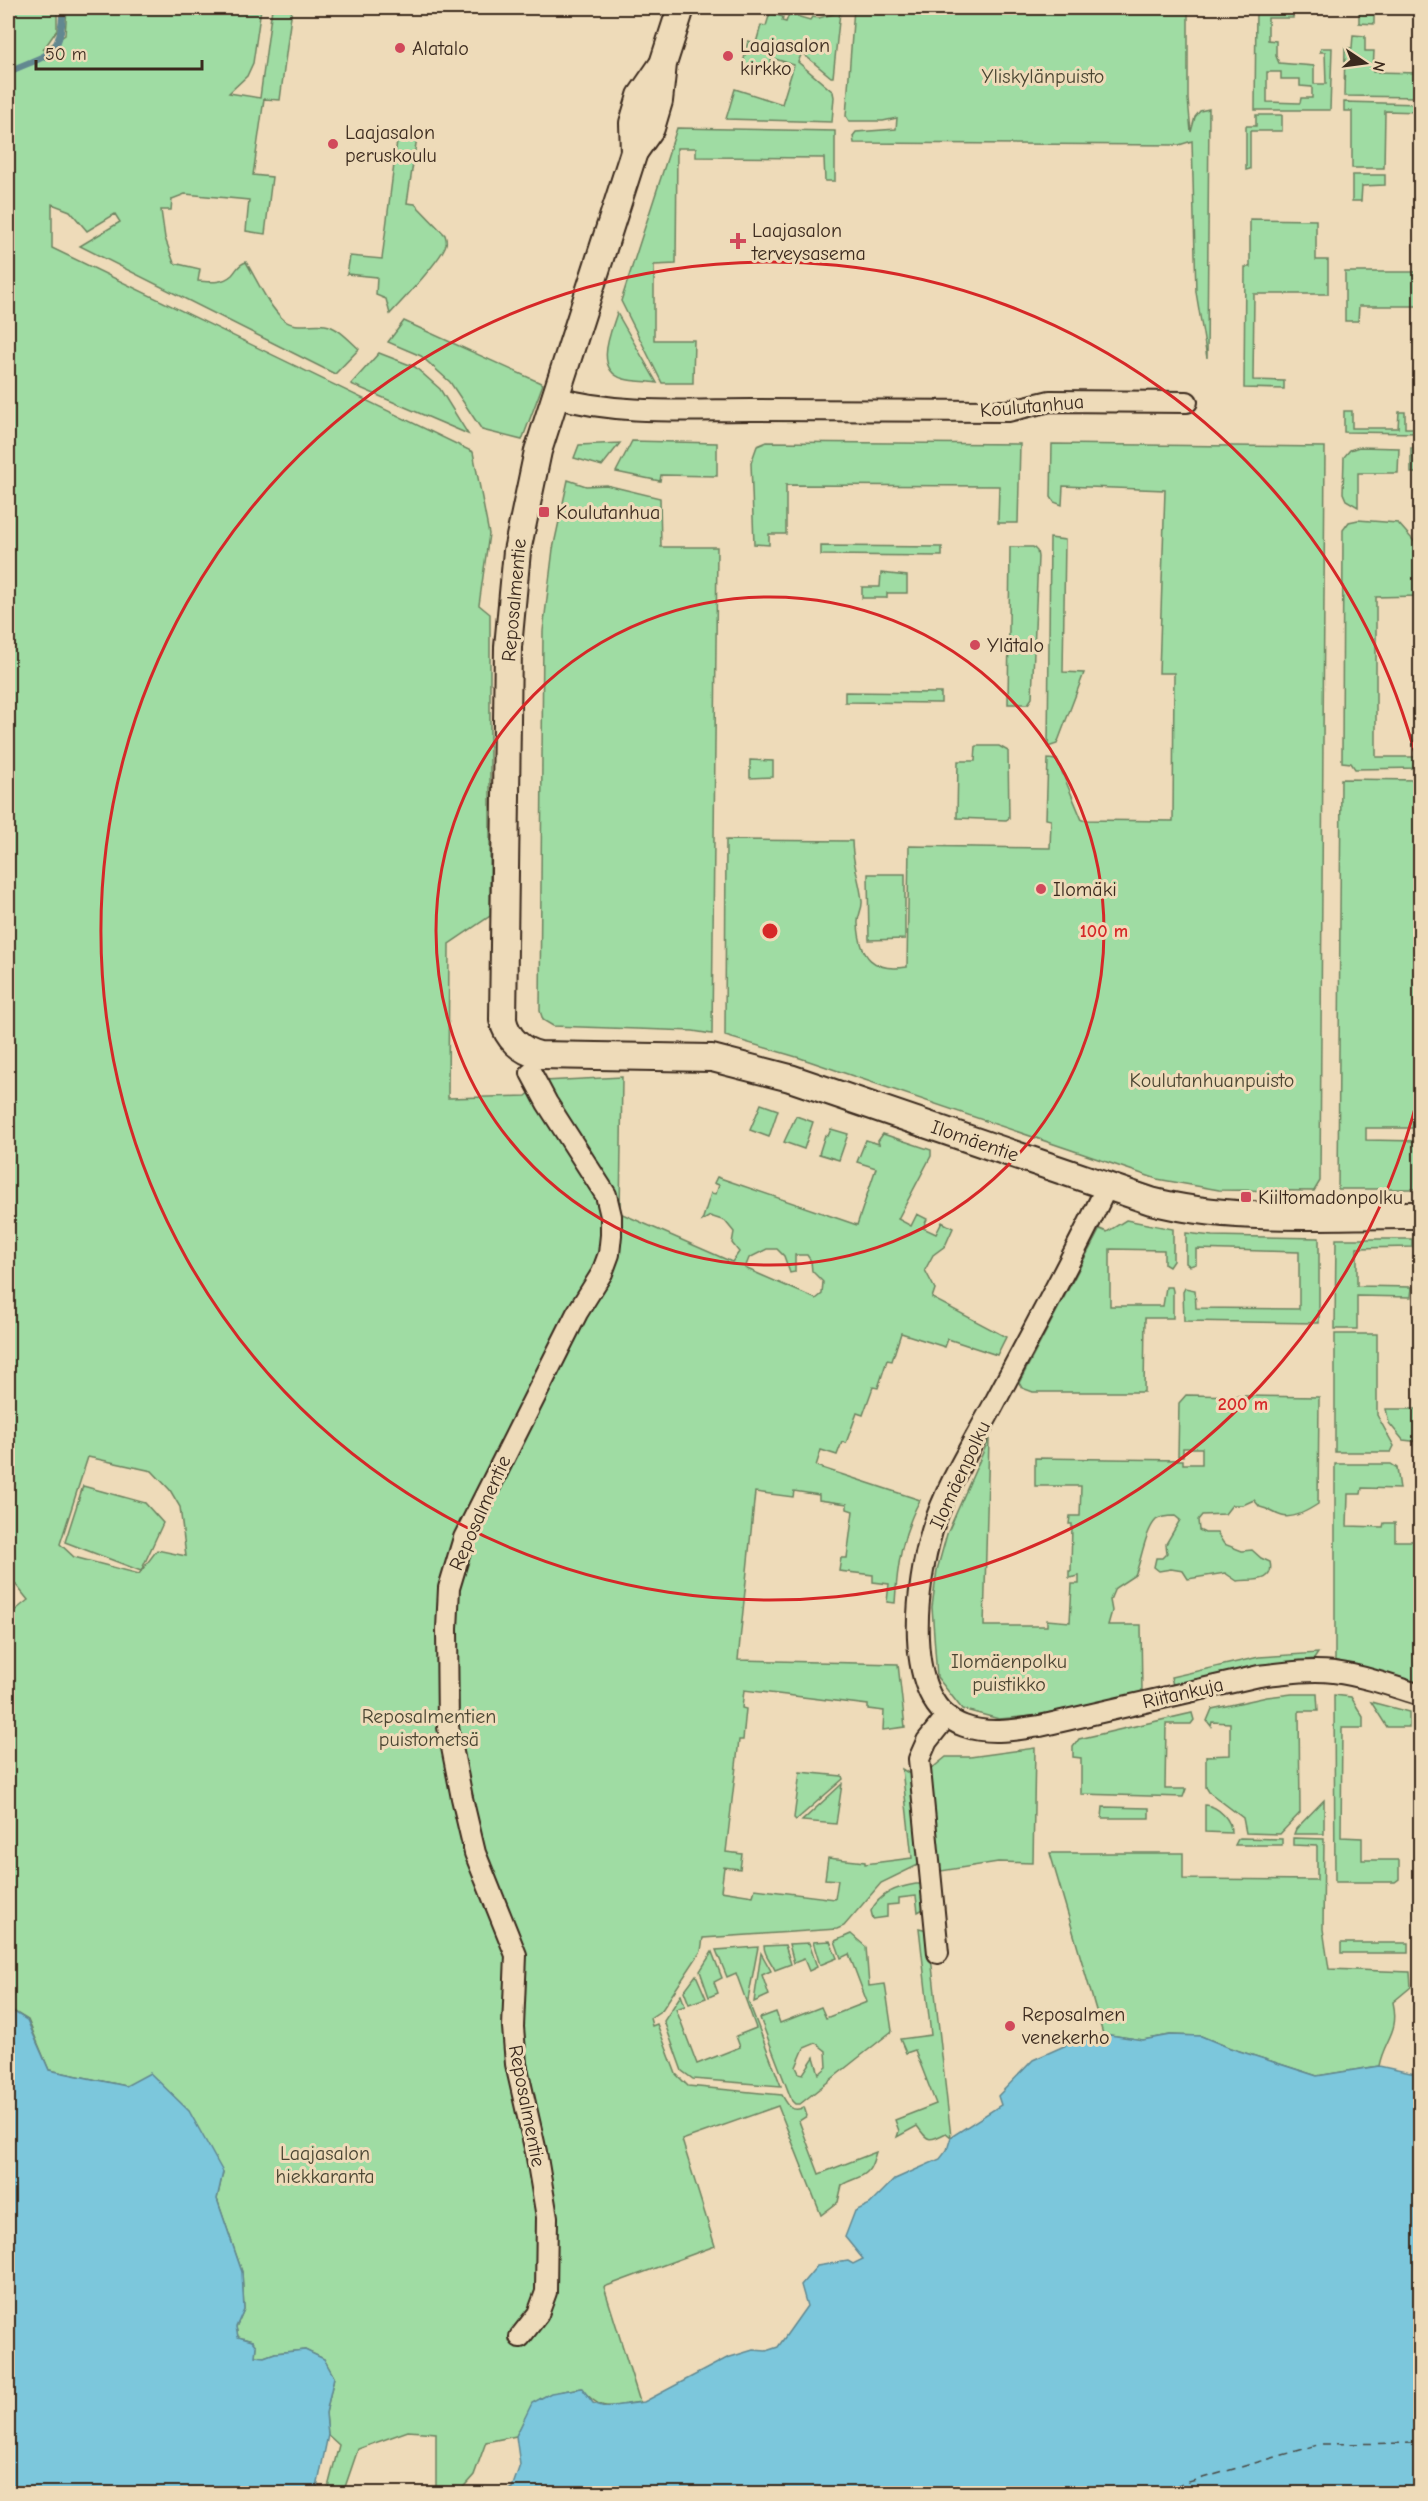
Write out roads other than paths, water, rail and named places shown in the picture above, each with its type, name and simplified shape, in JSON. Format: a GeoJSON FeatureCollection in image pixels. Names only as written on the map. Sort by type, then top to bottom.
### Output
{"type":"FeatureCollection","features":[{"type":"Feature","properties":{"kind":"street","name":"Reposalmentie"},"geometry":{"type":"LineString","coordinates":[[520,2337],[538,2314],[546,2292],[547,2217],[536,2152],[516,2064],[513,2027],[516,1955],[475,1853],[448,1727],[449,1588],[464,1538],[577,1313],[602,1273],[609,1254],[611,1216],[606,1195],[547,1103],[531,1063],[511,1038],[503,1020],[508,647],[516,561],[525,505],[538,451],[634,152],[651,128],[659,102],[663,64],[681,8]]}},
{"type":"Feature","properties":{"kind":"street","name":"Koulutanhua"},"geometry":{"type":"LineString","coordinates":[[555,397],[608,408],[735,410],[1008,411],[1050,401],[1187,402]]}},
{"type":"Feature","properties":{"kind":"street","name":"Ilomäentie"},"geometry":{"type":"LineString","coordinates":[[531,1063],[712,1058],[790,1078],[1151,1201],[1210,1213],[1420,1215]]}},
{"type":"Feature","properties":{"kind":"street","name":"Ilomäenpolku"},"geometry":{"type":"LineString","coordinates":[[947,1716],[927,1691],[921,1665],[918,1627],[926,1554],[933,1530],[955,1477],[1107,1186]]}},
{"type":"Feature","properties":{"kind":"street","name":"Riitankuja"},"geometry":{"type":"LineString","coordinates":[[947,1716],[962,1726],[983,1731],[1008,1731],[1040,1726],[1259,1676],[1296,1672],[1324,1671],[1353,1675],[1420,1695]]}},
{"type":"Feature","properties":{"kind":"street"},"geometry":{"type":"LineString","coordinates":[[938,1953],[919,1759],[922,1748],[947,1716]]}},
{"type":"Feature","properties":{"kind":"water"},"geometry":{"type":"Polygon","coordinates":[[[8,2008],[27,2020],[49,2070],[126,2086],[150,2073],[189,2111],[223,2172],[217,2199],[242,2272],[244,2309],[236,2327],[238,2337],[252,2341],[256,2346],[255,2356],[264,2357],[275,2353],[305,2350],[324,2359],[334,2377],[326,2413],[328,2435],[316,2493],[8,2493],[8,2008]]]}},
{"type":"Feature","properties":{"kind":"water"},"geometry":{"type":"Polygon","coordinates":[[[1103,2034],[1143,2040],[1170,2035],[1201,2036],[1230,2048],[1317,2076],[1379,2066],[1420,2075],[1420,2493],[503,2493],[512,2488],[520,2465],[516,2436],[532,2403],[551,2393],[582,2388],[593,2403],[605,2407],[644,2402],[727,2358],[753,2350],[766,2351],[778,2347],[807,2306],[801,2285],[817,2266],[848,2261],[853,2264],[863,2259],[845,2237],[855,2211],[870,2204],[895,2179],[940,2159],[947,2150],[951,2137],[1001,2105],[998,2096],[1033,2060],[1082,2038],[1103,2034]]]}},
{"type":"Feature","properties":{"kind":"waterway"},"geometry":{"type":"LineString","coordinates":[[8,72],[50,52],[59,37],[63,8]]}},
{"type":"Feature","properties":{"kind":"place","name":"Alatalo"},"geometry":{"type":"Point","coordinates":[400,48]}},
{"type":"Feature","properties":{"kind":"place","name":"Laajasalon kirkko"},"geometry":{"type":"Point","coordinates":[728,56]}},
{"type":"Feature","properties":{"kind":"place","name":"Laajasalon peruskoulu"},"geometry":{"type":"Point","coordinates":[333,144]}},
{"type":"Feature","properties":{"kind":"place","name":"Laajasalon terveysasema"},"geometry":{"type":"Point","coordinates":[738,241]}},
{"type":"Feature","properties":{"kind":"place","name":"Koulutanhua"},"geometry":{"type":"Point","coordinates":[544,512]}},
{"type":"Feature","properties":{"kind":"place","name":"Ylätalo"},"geometry":{"type":"Point","coordinates":[975,645]}},
{"type":"Feature","properties":{"kind":"place","name":"Ilomäki"},"geometry":{"type":"Point","coordinates":[1041,889]}},
{"type":"Feature","properties":{"kind":"place","name":"Kiiltomadonpolku"},"geometry":{"type":"Point","coordinates":[1246,1197]}},
{"type":"Feature","properties":{"kind":"place","name":"Reposalmen venekerho"},"geometry":{"type":"Point","coordinates":[1010,2026]}},
{"type":"Feature","properties":{"kind":"park label","name":"Yliskylänpuisto"},"geometry":{"type":"Point","coordinates":[1043,76]}},
{"type":"Feature","properties":{"kind":"park label","name":"Koulutanhuanpuisto"},"geometry":{"type":"Point","coordinates":[1212,1080]}},
{"type":"Feature","properties":{"kind":"park label","name":"Ilomäenpolku puistikko"},"geometry":{"type":"Point","coordinates":[1009,1672]}},
{"type":"Feature","properties":{"kind":"park label","name":"Reposalmentien puistometsä"},"geometry":{"type":"Point","coordinates":[429,1728]}},
{"type":"Feature","properties":{"kind":"park label","name":"Laajasalon hiekkaranta"},"geometry":{"type":"Point","coordinates":[325,2164]}}]}
